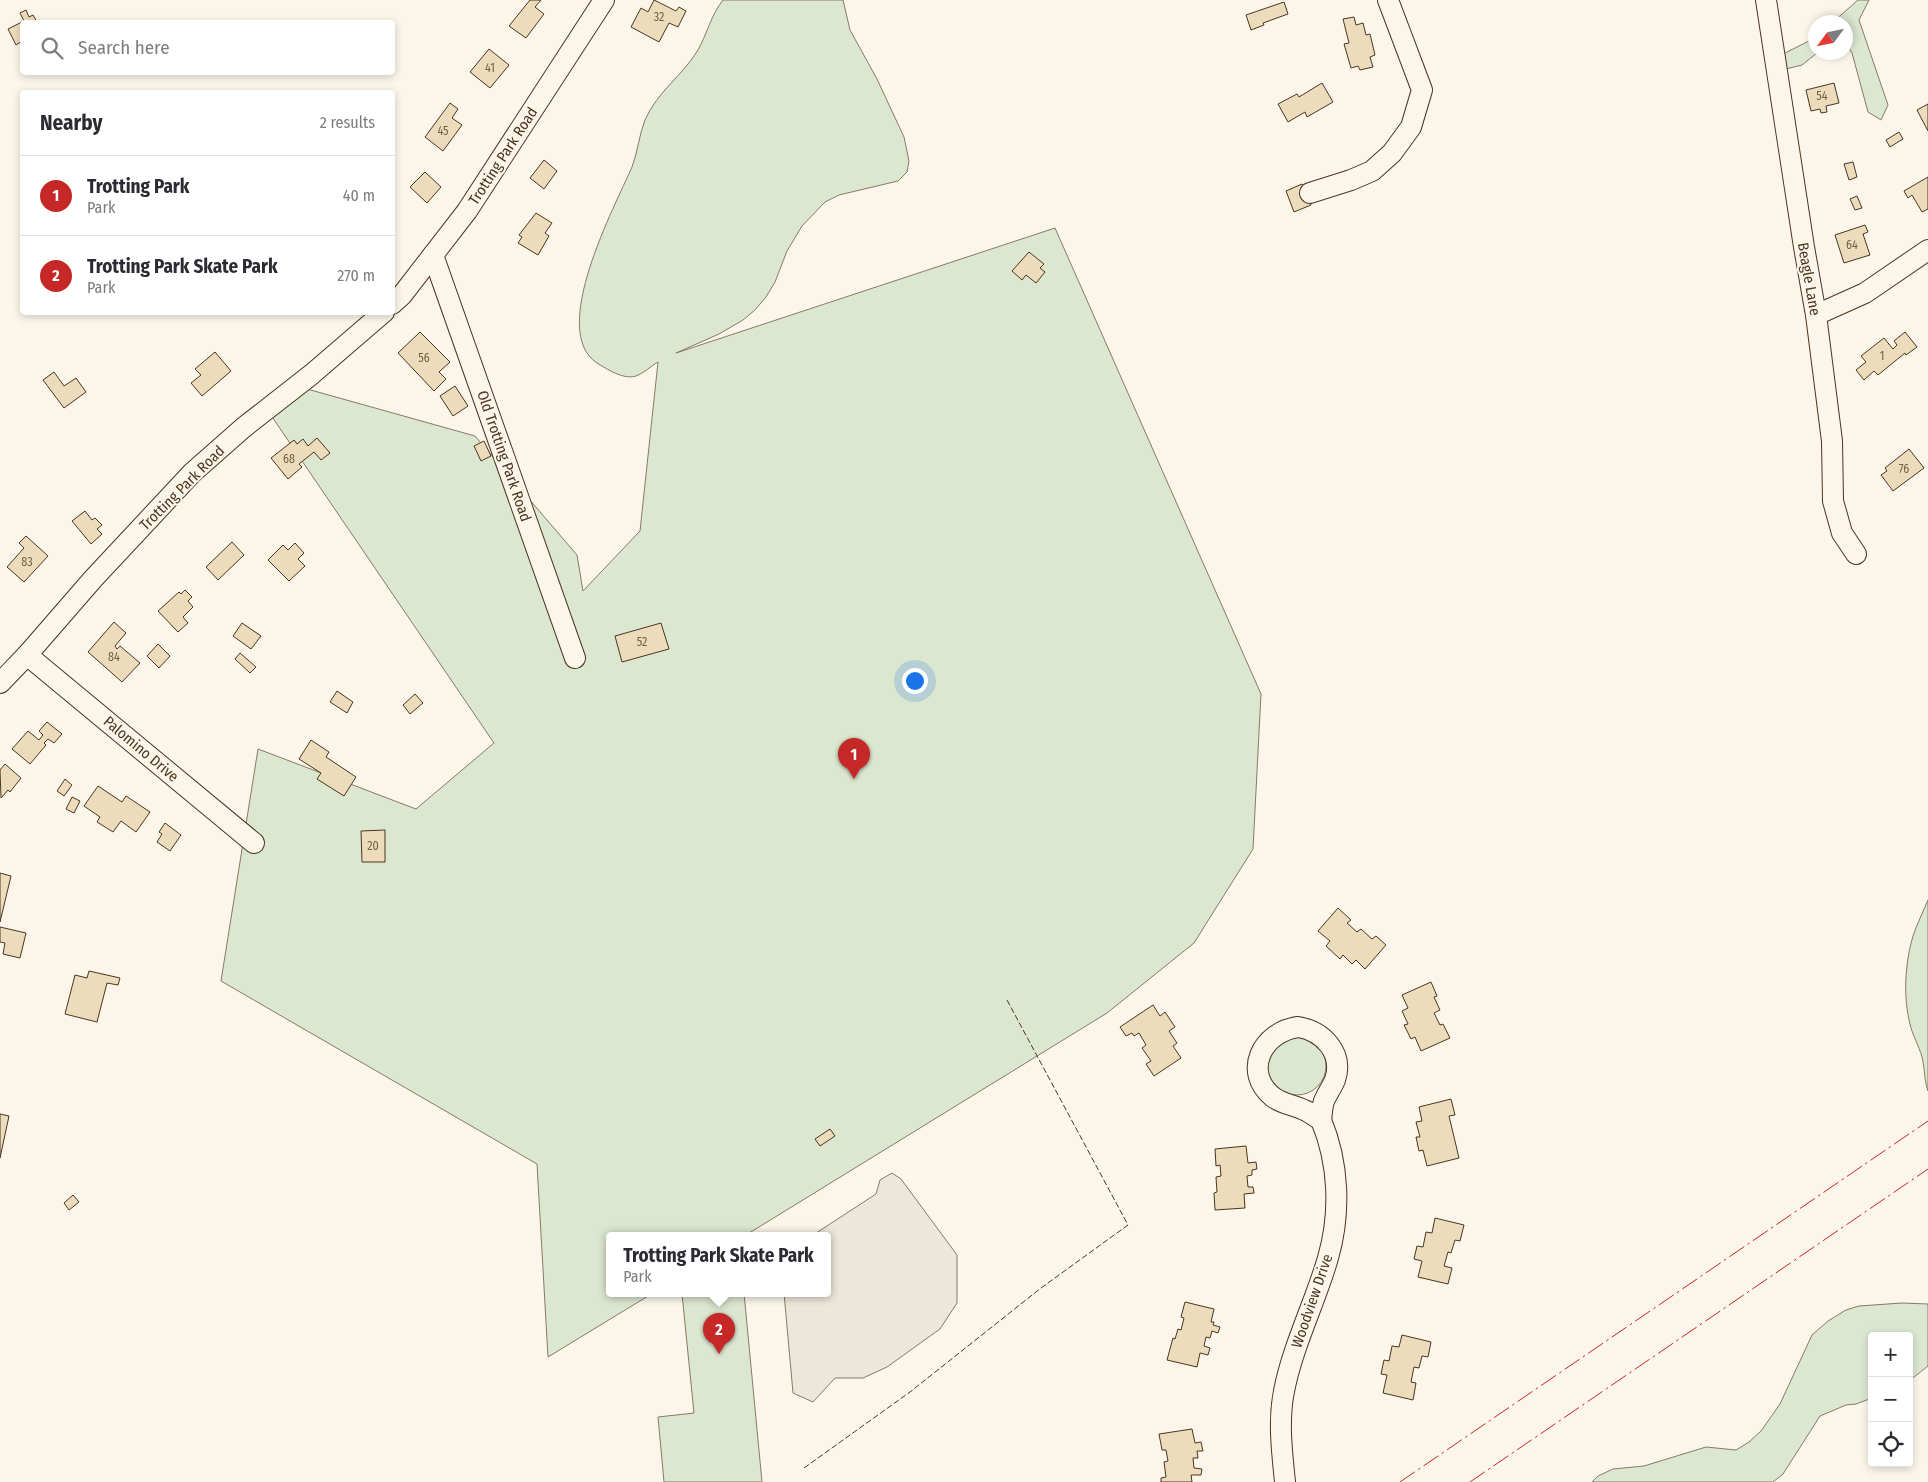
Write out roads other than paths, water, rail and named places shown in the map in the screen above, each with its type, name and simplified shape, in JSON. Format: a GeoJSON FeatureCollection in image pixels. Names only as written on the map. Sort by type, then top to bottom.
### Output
{"type":"FeatureCollection","features":[{"type":"Feature","properties":{"kind":"street","name":"Trotting Park Road"},"geometry":{"type":"LineString","coordinates":[[395,301],[402,295],[467,210],[604,0]]}},
{"type":"Feature","properties":{"kind":"street"},"geometry":{"type":"LineString","coordinates":[[1310,193],[1372,171],[1392,153],[1411,127],[1422,90],[1388,0]]}},
{"type":"Feature","properties":{"kind":"street","name":"Beagle Lane"},"geometry":{"type":"LineString","coordinates":[[1766,0],[1816,315],[1832,441],[1833,501],[1842,533],[1856,554]]}},
{"type":"Feature","properties":{"kind":"street"},"geometry":{"type":"LineString","coordinates":[[1816,315],[1865,293],[1928,250]]}},
{"type":"Feature","properties":{"kind":"street","name":"Old Trotting Park Road"},"geometry":{"type":"LineString","coordinates":[[433,255],[575,658]]}},
{"type":"Feature","properties":{"kind":"street","name":"Trotting Park Road"},"geometry":{"type":"LineString","coordinates":[[0,683],[93,579],[204,462],[380,315]]}},
{"type":"Feature","properties":{"kind":"street","name":"Palomino Drive"},"geometry":{"type":"LineString","coordinates":[[27,655],[254,843]]}},
{"type":"Feature","properties":{"kind":"street"},"geometry":{"type":"LineString","coordinates":[[1298,1027],[1308,1029],[1326,1040],[1332,1049],[1337,1069],[1335,1080],[1323,1103],[1321,1120],[1306,1110],[1282,1103],[1273,1097],[1265,1089],[1260,1079],[1259,1058],[1270,1039],[1278,1033],[1298,1027]]}},
{"type":"Feature","properties":{"kind":"street","name":"Woodview Drive"},"geometry":{"type":"LineString","coordinates":[[1285,1482],[1282,1438],[1284,1393],[1298,1339],[1329,1256],[1335,1211],[1336,1180],[1330,1147],[1321,1120]]}},
{"type":"Feature","properties":{"kind":"place","name":"Trotting Park"},"geometry":{"type":"Point","coordinates":[854,779]}},
{"type":"Feature","properties":{"kind":"place","name":"Trotting Park Skate Park"},"geometry":{"type":"Point","coordinates":[719,1354]}}]}
